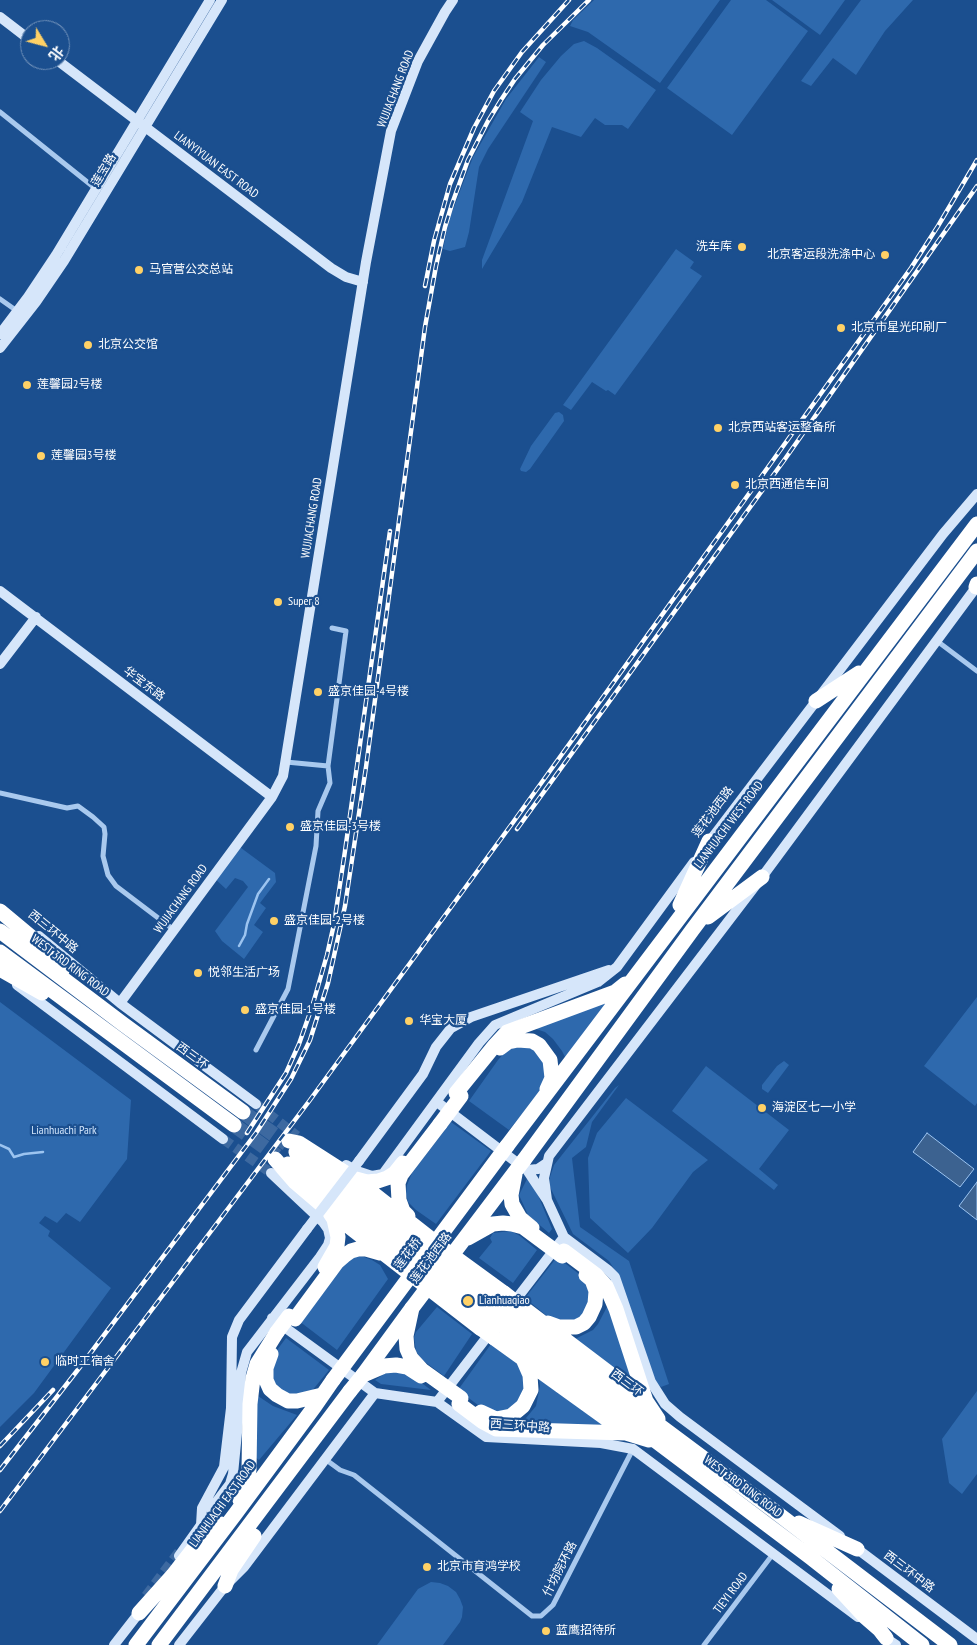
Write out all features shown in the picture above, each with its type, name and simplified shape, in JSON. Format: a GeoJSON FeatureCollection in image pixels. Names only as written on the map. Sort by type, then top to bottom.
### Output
{"type":"FeatureCollection","features":[{"type":"Feature","properties":{"kind":"highway","name":"LIANHUACHI WEST ROAD"},"geometry":{"type":"LineString","coordinates":[[507,1146],[977,524]]}},
{"type":"Feature","properties":{"kind":"highway"},"geometry":{"type":"LineString","coordinates":[[412,1308],[406,1336],[407,1349],[411,1358],[422,1370],[483,1422],[496,1429],[626,1433],[661,1436],[646,1401],[616,1309],[606,1286],[596,1275],[563,1248],[520,1218],[512,1204],[512,1195],[522,1167],[693,929],[977,551]]}},
{"type":"Feature","properties":{"kind":"highway"},"geometry":{"type":"LineString","coordinates":[[816,701],[868,667]]}},
{"type":"Feature","properties":{"kind":"highway"},"geometry":{"type":"LineString","coordinates":[[667,932],[710,841]]}},
{"type":"Feature","properties":{"kind":"highway"},"geometry":{"type":"LineString","coordinates":[[693,929],[762,877]]}},
{"type":"Feature","properties":{"kind":"highway"},"geometry":{"type":"LineString","coordinates":[[0,910],[61,967],[102,998],[123,1024]]}},
{"type":"Feature","properties":{"kind":"highway","name":"WEST 3RD RING ROAD"},"geometry":{"type":"LineString","coordinates":[[0,931],[123,1024]]}},
{"type":"Feature","properties":{"kind":"highway"},"geometry":{"type":"LineString","coordinates":[[0,952],[234,1125]]}},
{"type":"Feature","properties":{"kind":"highway"},"geometry":{"type":"LineString","coordinates":[[0,969],[42,993],[86,1025],[114,1037]]}},
{"type":"Feature","properties":{"kind":"highway"},"geometry":{"type":"LineString","coordinates":[[459,1095],[495,1045],[508,1032],[614,992],[635,977]]}},
{"type":"Feature","properties":{"kind":"highway","name":"西三环"},"geometry":{"type":"LineString","coordinates":[[123,1024],[250,1108]]}},
{"type":"Feature","properties":{"kind":"highway"},"geometry":{"type":"LineString","coordinates":[[352,1178],[367,1182],[378,1181],[395,1174],[494,1053],[508,1042],[518,1040],[532,1041],[539,1045],[550,1060],[552,1078],[542,1100]]}},
{"type":"Feature","properties":{"kind":"highway"},"geometry":{"type":"LineString","coordinates":[[438,1122],[401,1175],[397,1191],[403,1211],[492,1310],[506,1321],[538,1319],[560,1328],[576,1327],[589,1317],[595,1304],[596,1291],[592,1280],[580,1269],[563,1248],[523,1227],[503,1223],[493,1224],[464,1240]]}},
{"type":"Feature","properties":{"kind":"highway"},"geometry":{"type":"LineString","coordinates":[[283,1152],[299,1143],[352,1178],[416,1227]]}},
{"type":"Feature","properties":{"kind":"highway","name":"莲花桥"},"geometry":{"type":"LineString","coordinates":[[333,1380],[507,1146]]}},
{"type":"Feature","properties":{"kind":"highway"},"geometry":{"type":"LineString","coordinates":[[283,1152],[295,1182],[383,1253],[492,1310]]}},
{"type":"Feature","properties":{"kind":"highway"},"geometry":{"type":"LineString","coordinates":[[283,1152],[369,1208],[506,1321],[530,1375],[531,1390],[523,1406],[511,1416],[496,1420],[460,1401],[407,1367],[396,1365],[384,1366],[363,1375]]}},
{"type":"Feature","properties":{"kind":"highway","name":"莲花池西路"},"geometry":{"type":"LineString","coordinates":[[268,1502],[412,1308],[522,1167]]}},
{"type":"Feature","properties":{"kind":"highway"},"geometry":{"type":"LineString","coordinates":[[292,1317],[337,1246],[336,1227],[329,1211]]}},
{"type":"Feature","properties":{"kind":"highway"},"geometry":{"type":"LineString","coordinates":[[139,1613],[173,1575],[201,1539],[236,1513],[249,1470],[250,1404],[253,1378],[257,1364],[277,1329],[292,1317],[344,1256],[358,1249],[383,1253]]}},
{"type":"Feature","properties":{"kind":"highway"},"geometry":{"type":"LineString","coordinates":[[538,1319],[646,1401]]}},
{"type":"Feature","properties":{"kind":"highway","name":"西三环"},"geometry":{"type":"LineString","coordinates":[[506,1321],[661,1436],[773,1510],[950,1645]]}},
{"type":"Feature","properties":{"kind":"highway"},"geometry":{"type":"LineString","coordinates":[[277,1329],[266,1368],[266,1380],[270,1388],[277,1396],[288,1401],[298,1401],[322,1395]]}},
{"type":"Feature","properties":{"kind":"highway"},"geometry":{"type":"LineString","coordinates":[[523,1359],[626,1433]]}},
{"type":"Feature","properties":{"kind":"highway","name":"LIANHUACHI EAST ROAD"},"geometry":{"type":"LineString","coordinates":[[136,1645],[236,1513],[333,1380]]}},
{"type":"Feature","properties":{"kind":"highway","name":"WEST 3RD RING ROAD"},"geometry":{"type":"LineString","coordinates":[[661,1436],[810,1557]]}},
{"type":"Feature","properties":{"kind":"highway"},"geometry":{"type":"LineString","coordinates":[[225,1586],[231,1570],[258,1530],[268,1502]]}},
{"type":"Feature","properties":{"kind":"highway"},"geometry":{"type":"LineString","coordinates":[[159,1645],[268,1502]]}},
{"type":"Feature","properties":{"kind":"highway"},"geometry":{"type":"LineString","coordinates":[[773,1510],[857,1550]]}},
{"type":"Feature","properties":{"kind":"highway"},"geometry":{"type":"LineString","coordinates":[[810,1557],[864,1616],[879,1628],[891,1642]]}},
{"type":"Feature","properties":{"kind":"highway"},"geometry":{"type":"LineString","coordinates":[[810,1557],[922,1645]]}},
{"type":"Feature","properties":{"kind":"street","name":"莲宝路"},"geometry":{"type":"LineString","coordinates":[[0,348],[36,302],[64,261],[210,0]]}},
{"type":"Feature","properties":{"kind":"street","name":"莲宝路"},"geometry":{"type":"LineString","coordinates":[[0,334],[56,255],[96,189],[222,0]]}},
{"type":"Feature","properties":{"kind":"street","name":"WUJIACHANG ROAD"},"geometry":{"type":"LineString","coordinates":[[120,1003],[272,797],[283,776],[363,282],[391,131],[418,62],[453,0]]}},
{"type":"Feature","properties":{"kind":"street"},"geometry":{"type":"LineString","coordinates":[[0,17],[20,32]]}},
{"type":"Feature","properties":{"kind":"street","name":"LIANYIYUAN EAST ROAD"},"geometry":{"type":"LineString","coordinates":[[70,70],[332,268],[346,277],[363,282]]}},
{"type":"Feature","properties":{"kind":"street"},"geometry":{"type":"LineString","coordinates":[[0,112],[96,189]]}},
{"type":"Feature","properties":{"kind":"street"},"geometry":{"type":"LineString","coordinates":[[0,300],[18,311]]}},
{"type":"Feature","properties":{"kind":"street","name":"莲花池西路"},"geometry":{"type":"LineString","coordinates":[[436,1102],[479,1042],[495,1025],[598,982],[617,967],[943,534],[977,494]]}},
{"type":"Feature","properties":{"kind":"street"},"geometry":{"type":"LineString","coordinates":[[548,1200],[544,1178],[549,1156],[762,877],[977,586]]}},
{"type":"Feature","properties":{"kind":"street","name":"华宝东路"},"geometry":{"type":"LineString","coordinates":[[0,590],[272,797]]}},
{"type":"Feature","properties":{"kind":"street"},"geometry":{"type":"LineString","coordinates":[[0,664],[36,617]]}},
{"type":"Feature","properties":{"kind":"street"},"geometry":{"type":"LineString","coordinates":[[256,1050],[288,989],[316,846],[318,811],[330,783],[328,766],[346,630],[332,628]]}},
{"type":"Feature","properties":{"kind":"street"},"geometry":{"type":"LineString","coordinates":[[936,641],[977,672]]}},
{"type":"Feature","properties":{"kind":"street"},"geometry":{"type":"LineString","coordinates":[[285,762],[328,766]]}},
{"type":"Feature","properties":{"kind":"street"},"geometry":{"type":"LineString","coordinates":[[0,793],[67,808],[78,806],[93,817],[104,827],[103,856],[108,875],[116,886],[174,930]]}},
{"type":"Feature","properties":{"kind":"street","name":"西三环中路"},"geometry":{"type":"LineString","coordinates":[[0,910],[17,918],[250,1108]]}},
{"type":"Feature","properties":{"kind":"street"},"geometry":{"type":"LineString","coordinates":[[211,1509],[230,1484],[234,1474],[235,1410],[232,1337],[239,1320],[423,1074],[436,1047],[451,1028],[471,1017],[617,967]]}},
{"type":"Feature","properties":{"kind":"street"},"geometry":{"type":"LineString","coordinates":[[0,973],[223,1139]]}},
{"type":"Feature","properties":{"kind":"street"},"geometry":{"type":"LineString","coordinates":[[283,1152],[372,1176],[383,1174],[436,1102]]}},
{"type":"Feature","properties":{"kind":"street","name":"西三环中路"},"geometry":{"type":"LineString","coordinates":[[436,1102],[492,1142],[522,1167],[548,1200],[563,1248],[608,1270],[615,1277],[651,1382],[665,1404],[977,1639]]}},
{"type":"Feature","properties":{"kind":"street"},"geometry":{"type":"LineString","coordinates":[[114,1645],[201,1525],[202,1508],[224,1467],[241,1373],[247,1352],[277,1329],[328,1245],[330,1238],[328,1229],[283,1152]]}},
{"type":"Feature","properties":{"kind":"street"},"geometry":{"type":"LineString","coordinates":[[522,1167],[538,1169],[547,1163]]}},
{"type":"Feature","properties":{"kind":"street"},"geometry":{"type":"LineString","coordinates":[[437,1402],[563,1248]]}},
{"type":"Feature","properties":{"kind":"street","name":"西三环中路"},"geometry":{"type":"LineString","coordinates":[[277,1329],[375,1393],[437,1402],[486,1437],[600,1443],[633,1449],[891,1642]]}},
{"type":"Feature","properties":{"kind":"street"},"geometry":{"type":"LineString","coordinates":[[179,1645],[225,1586],[244,1567],[375,1393]]}},
{"type":"Feature","properties":{"kind":"street","name":"什坊院环路"},"geometry":{"type":"LineString","coordinates":[[325,1459],[340,1470],[354,1475],[532,1616],[540,1616],[553,1605],[633,1449]]}},
{"type":"Feature","properties":{"kind":"street","name":"TIEYI ROAD"},"geometry":{"type":"LineString","coordinates":[[704,1645],[773,1554]]}},
{"type":"Feature","properties":{"kind":"green space"},"geometry":{"type":"Polygon","coordinates":[[[594,0],[720,0],[660,83],[588,32],[570,26],[573,20],[594,0]]]}},
{"type":"Feature","properties":{"kind":"green space"},"geometry":{"type":"Polygon","coordinates":[[[731,0],[766,0],[808,31],[732,135],[667,88],[731,0]]]}},
{"type":"Feature","properties":{"kind":"green space"},"geometry":{"type":"Polygon","coordinates":[[[772,0],[845,0],[820,35],[772,0]]]}},
{"type":"Feature","properties":{"kind":"green space"},"geometry":{"type":"Polygon","coordinates":[[[861,0],[913,0],[885,31],[856,75],[833,58],[811,86],[801,81],[861,0]]]}},
{"type":"Feature","properties":{"kind":"green space"},"geometry":{"type":"Polygon","coordinates":[[[584,41],[597,48],[656,90],[628,129],[622,125],[605,125],[595,118],[581,137],[552,127],[522,202],[482,269],[482,260],[533,121],[520,112],[541,80],[561,56],[574,44],[584,41]]]}},
{"type":"Feature","properties":{"kind":"green space"},"geometry":{"type":"Polygon","coordinates":[[[539,57],[546,62],[488,149],[479,167],[465,247],[450,251],[443,249],[449,220],[473,157],[506,99],[539,57]]]}},
{"type":"Feature","properties":{"kind":"green space"},"geometry":{"type":"Polygon","coordinates":[[[676,249],[694,262],[690,268],[702,276],[615,395],[592,382],[571,410],[563,405],[676,249]]]}},
{"type":"Feature","properties":{"kind":"green space"},"geometry":{"type":"Polygon","coordinates":[[[559,412],[563,415],[564,421],[530,469],[526,472],[521,471],[520,469],[531,446],[555,413],[559,412]]]}},
{"type":"Feature","properties":{"kind":"green space"},"geometry":{"type":"Polygon","coordinates":[[[237,845],[275,873],[276,882],[260,903],[266,908],[254,925],[263,932],[244,959],[222,941],[215,931],[248,887],[243,881],[235,878],[226,889],[213,877],[237,845]]]}},
{"type":"Feature","properties":{"kind":"green space"},"geometry":{"type":"Polygon","coordinates":[[[977,997],[977,1103],[975,1106],[924,1066],[977,997]]]}},
{"type":"Feature","properties":{"kind":"green space","name":"Lianhuachi Park"},"geometry":{"type":"Polygon","coordinates":[[[0,1002],[131,1100],[127,1159],[80,1222],[66,1213],[57,1223],[45,1216],[39,1223],[50,1231],[48,1236],[111,1288],[34,1393],[0,1427],[0,1002]]]}},
{"type":"Feature","properties":{"kind":"green space"},"geometry":{"type":"Polygon","coordinates":[[[600,1002],[606,1004],[566,1059],[553,1039],[545,1032],[530,1027],[600,1002]]]}},
{"type":"Feature","properties":{"kind":"green space"},"geometry":{"type":"Polygon","coordinates":[[[534,1047],[546,1061],[546,1085],[509,1130],[469,1101],[507,1050],[534,1047]]]}},
{"type":"Feature","properties":{"kind":"green space"},"geometry":{"type":"Polygon","coordinates":[[[784,1061],[789,1065],[768,1093],[762,1089],[762,1085],[777,1066],[784,1061]]]}},
{"type":"Feature","properties":{"kind":"green space"},"geometry":{"type":"Polygon","coordinates":[[[706,1066],[789,1130],[759,1169],[778,1185],[774,1190],[672,1111],[706,1066]]]}},
{"type":"Feature","properties":{"kind":"green space"},"geometry":{"type":"Polygon","coordinates":[[[619,1085],[592,1122],[586,1147],[572,1158],[580,1227],[629,1261],[669,1384],[661,1387],[656,1383],[618,1275],[609,1261],[573,1234],[550,1187],[550,1177],[554,1165],[619,1085]]]}},
{"type":"Feature","properties":{"kind":"green space"},"geometry":{"type":"Polygon","coordinates":[[[626,1098],[708,1160],[693,1172],[652,1228],[628,1253],[590,1218],[588,1158],[597,1133],[626,1098]]]}},
{"type":"Feature","properties":{"kind":"green space"},"geometry":{"type":"Polygon","coordinates":[[[451,1122],[491,1151],[436,1224],[408,1202],[406,1194],[407,1185],[412,1173],[451,1122]]]}},
{"type":"Feature","properties":{"kind":"green space"},"geometry":{"type":"Polygon","coordinates":[[[528,1177],[538,1195],[552,1229],[549,1233],[528,1215],[519,1195],[528,1177]]]}},
{"type":"Feature","properties":{"kind":"green space"},"geometry":{"type":"Polygon","coordinates":[[[511,1231],[537,1250],[513,1283],[479,1258],[492,1242],[490,1238],[493,1233],[511,1231]]]}},
{"type":"Feature","properties":{"kind":"green space"},"geometry":{"type":"Polygon","coordinates":[[[356,1256],[372,1260],[380,1265],[388,1279],[337,1350],[299,1321],[343,1262],[356,1256]]]}},
{"type":"Feature","properties":{"kind":"green space"},"geometry":{"type":"Polygon","coordinates":[[[557,1257],[588,1281],[590,1304],[580,1321],[553,1321],[525,1298],[557,1257]]]}},
{"type":"Feature","properties":{"kind":"green space"},"geometry":{"type":"Polygon","coordinates":[[[608,1305],[635,1385],[575,1339],[593,1330],[608,1305]]]}},
{"type":"Feature","properties":{"kind":"green space"},"geometry":{"type":"Polygon","coordinates":[[[437,1307],[472,1334],[444,1376],[421,1359],[416,1351],[414,1337],[437,1307]]]}},
{"type":"Feature","properties":{"kind":"green space"},"geometry":{"type":"Polygon","coordinates":[[[286,1338],[329,1370],[311,1392],[287,1394],[277,1389],[269,1367],[277,1350],[286,1338]]]}},
{"type":"Feature","properties":{"kind":"green space"},"geometry":{"type":"Polygon","coordinates":[[[491,1344],[518,1364],[522,1371],[525,1385],[522,1398],[510,1411],[490,1414],[458,1390],[491,1344]]]}},
{"type":"Feature","properties":{"kind":"green space"},"geometry":{"type":"Polygon","coordinates":[[[387,1372],[407,1372],[431,1390],[381,1384],[375,1380],[387,1372]]]}},
{"type":"Feature","properties":{"kind":"green space"},"geometry":{"type":"Polygon","coordinates":[[[539,1379],[605,1426],[516,1424],[526,1418],[536,1406],[540,1386],[539,1379]]]}},
{"type":"Feature","properties":{"kind":"green space"},"geometry":{"type":"Polygon","coordinates":[[[977,1391],[977,1474],[962,1494],[949,1483],[942,1439],[977,1391]]]}},
{"type":"Feature","properties":{"kind":"green space"},"geometry":{"type":"Polygon","coordinates":[[[258,1396],[273,1406],[297,1415],[259,1460],[254,1456],[255,1398],[258,1396]]]}},
{"type":"Feature","properties":{"kind":"green space"},"geometry":{"type":"Polygon","coordinates":[[[431,1582],[448,1586],[456,1592],[463,1607],[460,1622],[443,1645],[377,1645],[418,1589],[431,1582]]]}},
{"type":"Feature","properties":{"kind":"shaded area"},"geometry":{"type":"Polygon","coordinates":[[[927,1133],[974,1169],[960,1187],[913,1152],[927,1133]]]}},
{"type":"Feature","properties":{"kind":"shaded area"},"geometry":{"type":"Polygon","coordinates":[[[977,1182],[977,1220],[959,1206],[977,1182]]]}},
{"type":"Feature","properties":{"kind":"waterway"},"geometry":{"type":"LineString","coordinates":[[239,946],[245,935],[258,894],[269,879]]}},
{"type":"Feature","properties":{"kind":"waterway"},"geometry":{"type":"LineString","coordinates":[[0,1145],[9,1149],[14,1157],[43,1152]]}},
{"type":"Feature","properties":{"kind":"tunnel"},"geometry":{"type":"LineString","coordinates":[[256,1104],[297,1136]]}},
{"type":"Feature","properties":{"kind":"tunnel"},"geometry":{"type":"LineString","coordinates":[[243,1112],[287,1144]]}},
{"type":"Feature","properties":{"kind":"tunnel"},"geometry":{"type":"LineString","coordinates":[[234,1125],[277,1156]]}},
{"type":"Feature","properties":{"kind":"tunnel"},"geometry":{"type":"LineString","coordinates":[[223,1139],[271,1173]]}},
{"type":"Feature","properties":{"kind":"tunnel"},"geometry":{"type":"LineString","coordinates":[[146,1596],[182,1548]]}},
{"type":"Feature","properties":{"kind":"railway"},"geometry":{"type":"LineString","coordinates":[[425,286],[434,241],[450,184],[474,128],[494,91],[522,52],[569,0]]}},
{"type":"Feature","properties":{"kind":"railway"},"geometry":{"type":"LineString","coordinates":[[0,1470],[256,1133],[291,1079],[310,1040],[328,983],[345,906],[366,767],[425,327],[445,227],[468,160],[501,100],[515,79],[543,45],[589,0]]}},
{"type":"Feature","properties":{"kind":"railway"},"geometry":{"type":"LineString","coordinates":[[0,1511],[310,1100],[514,821],[911,268],[977,160]]}},
{"type":"Feature","properties":{"kind":"railway"},"geometry":{"type":"LineString","coordinates":[[517,829],[785,459],[977,186]]}},
{"type":"Feature","properties":{"kind":"railway"},"geometry":{"type":"LineString","coordinates":[[247,1133],[286,1073],[312,1007],[327,955],[334,924],[345,851],[390,531]]}},
{"type":"Feature","properties":{"kind":"railway"},"geometry":{"type":"LineString","coordinates":[[0,1446],[53,1390]]}},
{"type":"Feature","properties":{"kind":"place","name":"洗车库"},"geometry":{"type":"Point","coordinates":[742,247]}},
{"type":"Feature","properties":{"kind":"place","name":"北京客运段洗涤中心"},"geometry":{"type":"Point","coordinates":[885,255]}},
{"type":"Feature","properties":{"kind":"place","name":"马官营公交总站"},"geometry":{"type":"Point","coordinates":[139,270]}},
{"type":"Feature","properties":{"kind":"place","name":"北京市星光印刷厂"},"geometry":{"type":"Point","coordinates":[841,328]}},
{"type":"Feature","properties":{"kind":"place","name":"北京公交馆"},"geometry":{"type":"Point","coordinates":[88,345]}},
{"type":"Feature","properties":{"kind":"place","name":"莲馨园2号楼"},"geometry":{"type":"Point","coordinates":[27,385]}},
{"type":"Feature","properties":{"kind":"place","name":"北京西站客运整备所"},"geometry":{"type":"Point","coordinates":[718,428]}},
{"type":"Feature","properties":{"kind":"place","name":"莲馨园3号楼"},"geometry":{"type":"Point","coordinates":[41,456]}},
{"type":"Feature","properties":{"kind":"place","name":"北京西通信车间"},"geometry":{"type":"Point","coordinates":[735,485]}},
{"type":"Feature","properties":{"kind":"place","name":"Super 8"},"geometry":{"type":"Point","coordinates":[278,602]}},
{"type":"Feature","properties":{"kind":"place","name":"盛京佳园-4号楼"},"geometry":{"type":"Point","coordinates":[318,692]}},
{"type":"Feature","properties":{"kind":"place","name":"盛京佳园-3号楼"},"geometry":{"type":"Point","coordinates":[290,827]}},
{"type":"Feature","properties":{"kind":"place","name":"盛京佳园-2号楼"},"geometry":{"type":"Point","coordinates":[274,921]}},
{"type":"Feature","properties":{"kind":"place","name":"悦邻生活广场"},"geometry":{"type":"Point","coordinates":[198,973]}},
{"type":"Feature","properties":{"kind":"place","name":"盛京佳园-1号楼"},"geometry":{"type":"Point","coordinates":[245,1010]}},
{"type":"Feature","properties":{"kind":"place","name":"华宝大厦"},"geometry":{"type":"Point","coordinates":[409,1021]}},
{"type":"Feature","properties":{"kind":"place","name":"海淀区七一小学"},"geometry":{"type":"Point","coordinates":[762,1108]}},
{"type":"Feature","properties":{"kind":"place","name":"Lianhuaqiao"},"geometry":{"type":"Point","coordinates":[468,1301]}},
{"type":"Feature","properties":{"kind":"place","name":"临时工宿舍"},"geometry":{"type":"Point","coordinates":[45,1362]}},
{"type":"Feature","properties":{"kind":"place","name":"北京市育鸿学校"},"geometry":{"type":"Point","coordinates":[427,1567]}},
{"type":"Feature","properties":{"kind":"place","name":"蓝鹰招待所"},"geometry":{"type":"Point","coordinates":[546,1631]}}]}
